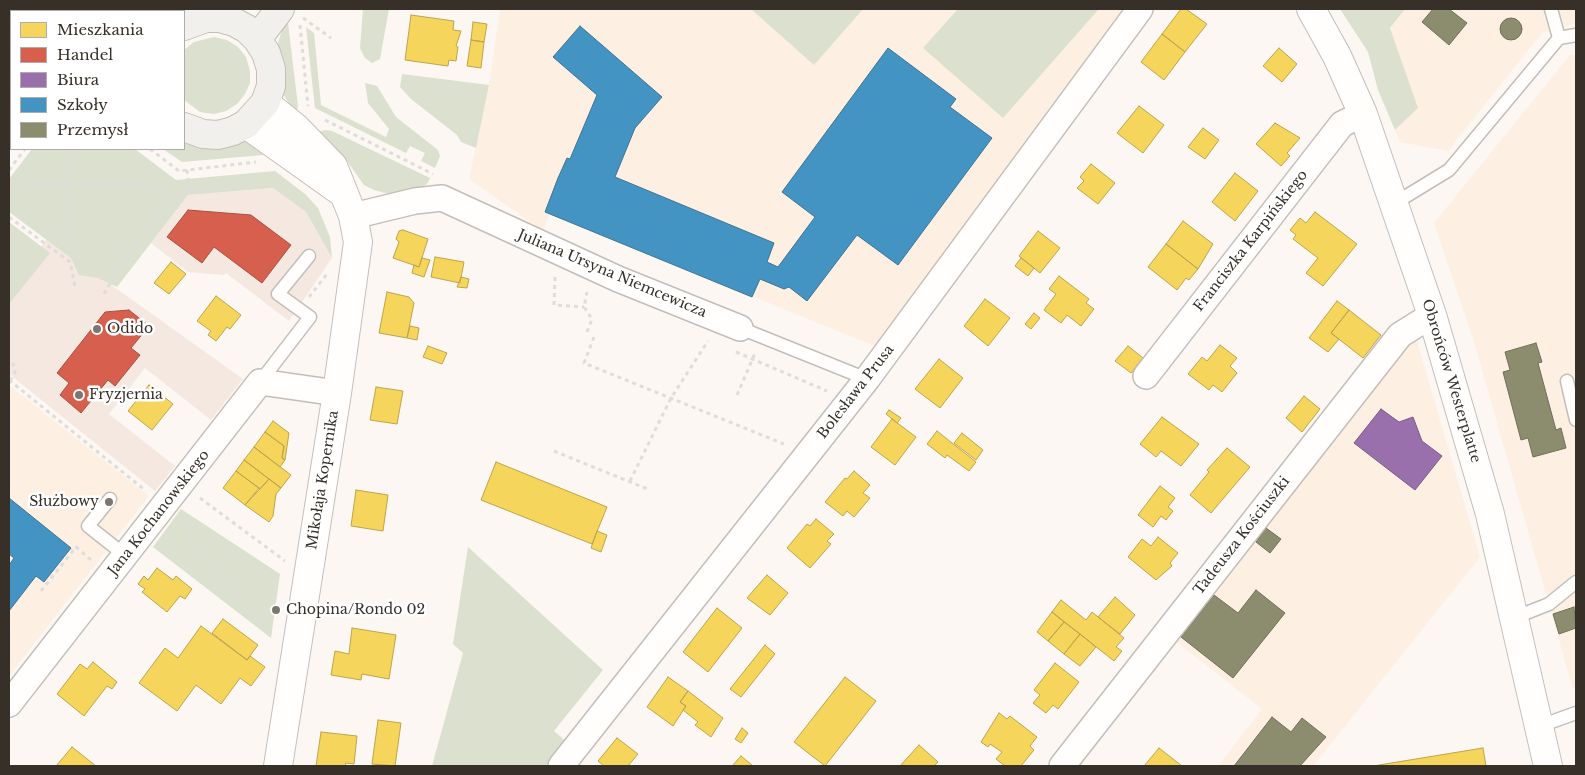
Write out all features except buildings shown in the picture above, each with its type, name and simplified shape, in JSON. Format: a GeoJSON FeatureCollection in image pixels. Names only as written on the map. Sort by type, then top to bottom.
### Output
{"type":"FeatureCollection","features":[{"type":"Feature","properties":{"kind":"main road"},"geometry":{"type":"LineString","coordinates":[[257,38],[280,9]]}},
{"type":"Feature","properties":{"kind":"main road"},"geometry":{"type":"LineString","coordinates":[[185,26],[206,18],[240,15],[247,29],[257,38],[266,53],[271,69],[271,86],[265,102],[246,124],[233,132],[218,135],[203,134],[185,127]]}},
{"type":"Feature","properties":{"kind":"street","name":"Bolesława Prusa"},"geometry":{"type":"LineString","coordinates":[[561,766],[867,379],[1140,9]]}},
{"type":"Feature","properties":{"kind":"street","name":"Obrońców Westerplatte"},"geometry":{"type":"LineString","coordinates":[[1311,9],[1337,56],[1363,114],[1432,315],[1490,514],[1516,617],[1548,766]]}},
{"type":"Feature","properties":{"kind":"street","name":"Mikołaja Kopernika"},"geometry":{"type":"LineString","coordinates":[[265,102],[296,128],[333,166],[350,206],[358,242],[337,393],[278,766]]}},
{"type":"Feature","properties":{"kind":"street","name":"Franciszka Karpińskiego"},"geometry":{"type":"LineString","coordinates":[[1146,376],[1342,124],[1363,114]]}},
{"type":"Feature","properties":{"kind":"street"},"geometry":{"type":"LineString","coordinates":[[246,124],[350,206]]}},
{"type":"Feature","properties":{"kind":"street","name":"Juliana Ursyna Niemcewicza"},"geometry":{"type":"LineString","coordinates":[[350,206],[442,198],[618,279],[751,333]]}},
{"type":"Feature","properties":{"kind":"street","name":"Tadeusza Kościuszki"},"geometry":{"type":"LineString","coordinates":[[1062,766],[1400,335],[1432,315]]}},
{"type":"Feature","properties":{"kind":"street"},"geometry":{"type":"LineString","coordinates":[[260,382],[337,393]]}},
{"type":"Feature","properties":{"kind":"street","name":"Jana Kochanowskiego"},"geometry":{"type":"LineString","coordinates":[[9,704],[260,382]]}},
{"type":"Feature","properties":{"kind":"lane"},"geometry":{"type":"LineString","coordinates":[[1551,9],[1559,38]]}},
{"type":"Feature","properties":{"kind":"lane"},"geometry":{"type":"LineString","coordinates":[[1395,203],[1448,170],[1559,38],[1576,35]]}},
{"type":"Feature","properties":{"kind":"lane"},"geometry":{"type":"LineString","coordinates":[[260,382],[310,318],[278,294],[309,256]]}},
{"type":"Feature","properties":{"kind":"lane","name":"Juliana Ursyna Niemcewicza"},"geometry":{"type":"LineString","coordinates":[[751,333],[867,379]]}},
{"type":"Feature","properties":{"kind":"lane"},"geometry":{"type":"LineString","coordinates":[[1567,382],[1576,420]]}},
{"type":"Feature","properties":{"kind":"lane"},"geometry":{"type":"LineString","coordinates":[[110,499],[88,526],[126,556]]}},
{"type":"Feature","properties":{"kind":"lane"},"geometry":{"type":"LineString","coordinates":[[1516,617],[1549,604],[1576,582]]}},
{"type":"Feature","properties":{"kind":"lane"},"geometry":{"type":"LineString","coordinates":[[1540,726],[1576,713]]}},
{"type":"Feature","properties":{"kind":"path"},"geometry":{"type":"LineString","coordinates":[[309,112],[299,15],[331,38]]}},
{"type":"Feature","properties":{"kind":"path"},"geometry":{"type":"LineString","coordinates":[[318,116],[438,177]]}},
{"type":"Feature","properties":{"kind":"path"},"geometry":{"type":"LineString","coordinates":[[9,170],[24,150]]}},
{"type":"Feature","properties":{"kind":"path"},"geometry":{"type":"LineString","coordinates":[[70,150],[68,185],[70,262],[75,286]]}},
{"type":"Feature","properties":{"kind":"path"},"geometry":{"type":"LineString","coordinates":[[187,170],[189,191]]}},
{"type":"Feature","properties":{"kind":"path"},"geometry":{"type":"LineString","coordinates":[[9,190],[20,186],[139,185],[180,196]]}},
{"type":"Feature","properties":{"kind":"path"},"geometry":{"type":"LineString","coordinates":[[104,294],[119,267],[163,208],[189,191],[242,187]]}},
{"type":"Feature","properties":{"kind":"path"},"geometry":{"type":"LineString","coordinates":[[9,217],[70,262]]}},
{"type":"Feature","properties":{"kind":"path"},"geometry":{"type":"LineString","coordinates":[[552,268],[556,282],[554,304],[584,307]]}},
{"type":"Feature","properties":{"kind":"path"},"geometry":{"type":"LineString","coordinates":[[587,332],[592,319],[584,307],[585,295],[591,286]]}},
{"type":"Feature","properties":{"kind":"path"},"geometry":{"type":"LineString","coordinates":[[738,395],[751,333]]}},
{"type":"Feature","properties":{"kind":"path"},"geometry":{"type":"LineString","coordinates":[[594,337],[584,363],[808,454]]}},
{"type":"Feature","properties":{"kind":"path"},"geometry":{"type":"LineString","coordinates":[[630,482],[671,398],[708,341]]}},
{"type":"Feature","properties":{"kind":"path"},"geometry":{"type":"LineString","coordinates":[[13,363],[15,373],[9,380],[153,497]]}},
{"type":"Feature","properties":{"kind":"path"},"geometry":{"type":"LineString","coordinates":[[554,450],[650,490]]}},
{"type":"Feature","properties":{"kind":"path"},"geometry":{"type":"LineString","coordinates":[[199,498],[286,561]]}},
{"type":"Feature","properties":{"kind":"path"},"geometry":{"type":"LineString","coordinates":[[183,515],[188,521],[191,538],[273,637]]}},
{"type":"Feature","properties":{"kind":"path"},"geometry":{"type":"LineString","coordinates":[[41,591],[76,547],[96,564]]}},
{"type":"Feature","properties":{"kind":"shaded area"},"geometry":{"type":"Polygon","coordinates":[[[500,9],[1131,9],[879,348],[550,213],[543,231],[469,179],[489,85],[500,9]]]}},
{"type":"Feature","properties":{"kind":"shaded area"},"geometry":{"type":"Polygon","coordinates":[[[1405,9],[1576,9],[1576,23],[1542,33],[1448,151],[1400,142],[1395,131],[1417,107],[1390,28],[1405,9]]]}},
{"type":"Feature","properties":{"kind":"shaded area"},"geometry":{"type":"Polygon","coordinates":[[[1570,55],[1576,55],[1576,688],[1573,689],[1474,342],[1434,223],[1570,55]]]}},
{"type":"Feature","properties":{"kind":"shaded area"},"geometry":{"type":"Polygon","coordinates":[[[273,188],[306,212],[332,258],[289,321],[226,273],[224,275],[188,272],[151,243],[188,195],[273,188]]]}},
{"type":"Feature","properties":{"kind":"shaded area"},"geometry":{"type":"Polygon","coordinates":[[[47,239],[243,379],[211,420],[145,368],[109,414],[175,466],[155,491],[9,374],[9,286],[47,239]]]}},
{"type":"Feature","properties":{"kind":"shaded area"},"geometry":{"type":"Polygon","coordinates":[[[1415,334],[1480,557],[1313,766],[1218,766],[1262,709],[1174,640],[1415,334]]]}},
{"type":"Feature","properties":{"kind":"shaded area"},"geometry":{"type":"Polygon","coordinates":[[[9,385],[149,496],[9,676],[9,385]]]}},
{"type":"Feature","properties":{"kind":"green space"},"geometry":{"type":"Polygon","coordinates":[[[35,9],[77,10],[38,10],[35,9]]]}},
{"type":"Feature","properties":{"kind":"green space"},"geometry":{"type":"Polygon","coordinates":[[[363,9],[389,9],[380,59],[372,63],[365,58],[360,48],[363,9]]]}},
{"type":"Feature","properties":{"kind":"green space"},"geometry":{"type":"Polygon","coordinates":[[[751,9],[863,9],[814,65],[751,9]]]}},
{"type":"Feature","properties":{"kind":"green space"},"geometry":{"type":"Polygon","coordinates":[[[958,9],[1098,10],[1003,118],[923,48],[958,9]]]}},
{"type":"Feature","properties":{"kind":"green space"},"geometry":{"type":"Polygon","coordinates":[[[1340,9],[1405,9],[1390,28],[1418,108],[1395,130],[1378,90],[1368,52],[1340,9]]]}},
{"type":"Feature","properties":{"kind":"green space"},"geometry":{"type":"Polygon","coordinates":[[[288,23],[298,106],[296,115],[282,92],[284,68],[277,46],[284,24],[288,23]]]}},
{"type":"Feature","properties":{"kind":"green space"},"geometry":{"type":"Polygon","coordinates":[[[306,27],[314,33],[321,105],[386,137],[389,129],[368,103],[365,83],[377,86],[396,117],[438,150],[440,156],[435,168],[421,161],[425,153],[410,146],[406,153],[315,108],[306,27]]]}},
{"type":"Feature","properties":{"kind":"green space"},"geometry":{"type":"Polygon","coordinates":[[[214,37],[227,40],[238,47],[246,57],[250,71],[250,83],[245,94],[237,104],[226,111],[214,114],[200,112],[185,101],[185,49],[194,42],[214,37]]]}},
{"type":"Feature","properties":{"kind":"green space"},"geometry":{"type":"Polygon","coordinates":[[[402,74],[489,85],[476,148],[461,142],[457,135],[411,99],[400,87],[402,74]]]}},
{"type":"Feature","properties":{"kind":"green space"},"geometry":{"type":"Polygon","coordinates":[[[9,92],[10,144],[9,144],[9,92]]]}},
{"type":"Feature","properties":{"kind":"green space"},"geometry":{"type":"Polygon","coordinates":[[[325,130],[332,131],[430,178],[427,184],[421,187],[389,194],[374,190],[364,185],[347,161],[315,133],[325,130]]]}},
{"type":"Feature","properties":{"kind":"green space"},"geometry":{"type":"Polygon","coordinates":[[[185,140],[249,142],[268,152],[263,155],[182,162],[164,150],[185,150],[185,140]]]}},
{"type":"Feature","properties":{"kind":"green space"},"geometry":{"type":"Polygon","coordinates":[[[31,150],[136,150],[176,180],[275,171],[305,194],[318,208],[330,237],[332,258],[306,212],[273,188],[188,195],[117,287],[98,278],[79,275],[71,258],[9,212],[9,179],[31,150]]]}},
{"type":"Feature","properties":{"kind":"green space"},"geometry":{"type":"Polygon","coordinates":[[[9,222],[50,253],[9,304],[9,222]]]}},
{"type":"Feature","properties":{"kind":"green space"},"geometry":{"type":"Polygon","coordinates":[[[181,509],[280,574],[271,638],[153,547],[181,509]]]}},
{"type":"Feature","properties":{"kind":"green space"},"geometry":{"type":"Polygon","coordinates":[[[468,547],[603,670],[554,731],[570,745],[553,766],[432,766],[463,653],[453,644],[468,547]]]}},
{"type":"Feature","properties":{"kind":"place","name":"Odido"},"geometry":{"type":"Point","coordinates":[97,329]}},
{"type":"Feature","properties":{"kind":"place","name":"Fryzjernia"},"geometry":{"type":"Point","coordinates":[79,395]}},
{"type":"Feature","properties":{"kind":"place","name":"Służbowy"},"geometry":{"type":"Point","coordinates":[109,502]}},
{"type":"Feature","properties":{"kind":"place","name":"Chopina/Rondo 02"},"geometry":{"type":"Point","coordinates":[276,610]}}]}
